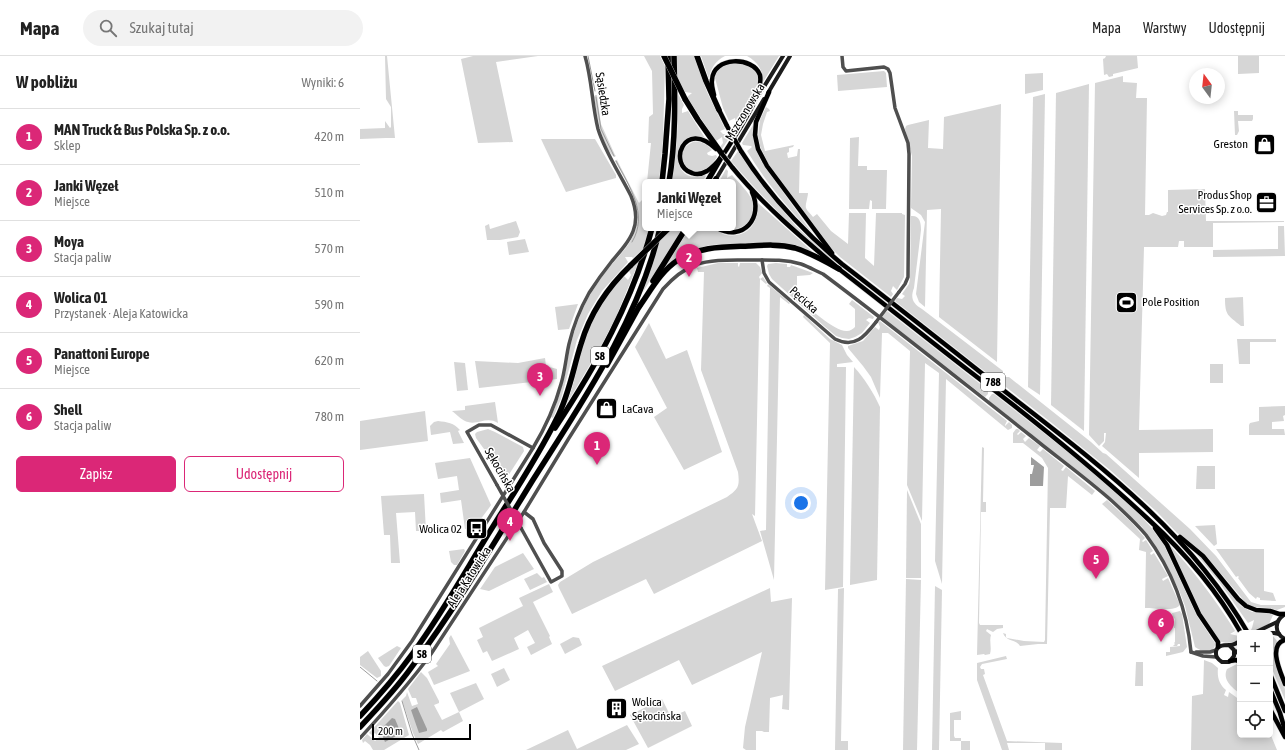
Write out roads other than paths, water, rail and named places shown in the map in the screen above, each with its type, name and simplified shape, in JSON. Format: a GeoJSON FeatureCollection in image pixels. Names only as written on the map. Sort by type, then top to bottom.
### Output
{"type":"FeatureCollection","features":[{"type":"Feature","properties":{"kind":"highway"},"geometry":{"type":"LineString","coordinates":[[664,56],[685,99],[714,146],[722,156],[709,179]]}},
{"type":"Feature","properties":{"kind":"highway"},"geometry":{"type":"LineString","coordinates":[[662,179],[669,99],[668,56]]}},
{"type":"Feature","properties":{"kind":"highway"},"geometry":{"type":"LineString","coordinates":[[669,179],[675,99],[674,56]]}},
{"type":"Feature","properties":{"kind":"highway"},"geometry":{"type":"LineString","coordinates":[[697,56],[719,110]]}},
{"type":"Feature","properties":{"kind":"highway","name":"S8"},"geometry":{"type":"LineString","coordinates":[[360,716],[392,680],[427,633],[592,371],[620,317],[642,263],[651,231]]}},
{"type":"Feature","properties":{"kind":"highway","name":"S8"},"geometry":{"type":"LineString","coordinates":[[360,727],[397,686],[432,639],[475,574],[583,400],[613,346],[640,290],[659,231]]}},
{"type":"Feature","properties":{"kind":"highway"},"geometry":{"type":"LineString","coordinates":[[526,474],[562,409],[584,334],[593,313],[612,284],[666,231]]}},
{"type":"Feature","properties":{"kind":"highway"},"geometry":{"type":"LineString","coordinates":[[583,400],[600,377],[621,342],[659,269],[684,231]]}},
{"type":"Feature","properties":{"kind":"highway"},"geometry":{"type":"LineString","coordinates":[[640,307],[656,281],[667,269],[684,257],[709,248],[727,246],[782,246],[796,249],[841,266]]}},
{"type":"Feature","properties":{"kind":"main road"},"geometry":{"type":"LineString","coordinates":[[714,146],[702,139],[693,139],[688,141],[680,152],[682,166],[690,173],[702,174],[709,170],[722,156],[750,112],[759,88],[760,76],[757,68],[751,61],[738,56],[728,58],[722,60],[714,69],[712,83],[719,110]]}},
{"type":"Feature","properties":{"kind":"main road","name":"Mszczonowska"},"geometry":{"type":"LineString","coordinates":[[750,112],[783,56]]}},
{"type":"Feature","properties":{"kind":"main road","name":"Mszczonowska"},"geometry":{"type":"LineString","coordinates":[[716,179],[790,56]]}},
{"type":"Feature","properties":{"kind":"main road"},"geometry":{"type":"LineString","coordinates":[[769,92],[756,122],[755,135],[758,149],[767,166],[841,266]]}},
{"type":"Feature","properties":{"kind":"main road","name":"788"},"geometry":{"type":"LineString","coordinates":[[719,110],[741,151],[762,182],[787,212],[841,266],[1087,464],[1170,539],[1220,600],[1239,630]]}},
{"type":"Feature","properties":{"kind":"main road"},"geometry":{"type":"LineString","coordinates":[[722,156],[749,187],[754,198],[756,208],[751,223],[744,229],[733,233],[723,231]]}},
{"type":"Feature","properties":{"kind":"main road","name":"788"},"geometry":{"type":"LineString","coordinates":[[749,187],[802,238],[841,266],[1086,455],[1135,497],[1169,529],[1212,580],[1229,602],[1246,630]]}},
{"type":"Feature","properties":{"kind":"main road"},"geometry":{"type":"LineString","coordinates":[[1147,518],[1167,545],[1199,614],[1216,640],[1216,657],[1222,662],[1237,660]]}},
{"type":"Feature","properties":{"kind":"main road"},"geometry":{"type":"LineString","coordinates":[[1169,529],[1203,556],[1238,599],[1246,606],[1256,610],[1285,614]]}},
{"type":"Feature","properties":{"kind":"main road"},"geometry":{"type":"LineString","coordinates":[[1260,630],[1277,622],[1285,614]]}},
{"type":"Feature","properties":{"kind":"main road"},"geometry":{"type":"LineString","coordinates":[[1277,622],[1279,634],[1285,640],[1278,645],[1276,651],[1276,658],[1285,684]]}},
{"type":"Feature","properties":{"kind":"main road"},"geometry":{"type":"LineString","coordinates":[[1273,633],[1279,634]]}},
{"type":"Feature","properties":{"kind":"main road"},"geometry":{"type":"LineString","coordinates":[[1217,649],[1223,645],[1229,645],[1237,642]]}},
{"type":"Feature","properties":{"kind":"main road"},"geometry":{"type":"LineString","coordinates":[[1229,645],[1233,649],[1234,654]]}},
{"type":"Feature","properties":{"kind":"main road"},"geometry":{"type":"LineString","coordinates":[[1230,661],[1237,652]]}},
{"type":"Feature","properties":{"kind":"main road"},"geometry":{"type":"LineString","coordinates":[[1273,681],[1285,711]]}},
{"type":"Feature","properties":{"kind":"main road"},"geometry":{"type":"LineString","coordinates":[[1273,696],[1285,730]]}},
{"type":"Feature","properties":{"kind":"main road"},"geometry":{"type":"LineString","coordinates":[[1273,715],[1285,737]]}},
{"type":"Feature","properties":{"kind":"street","name":"Sąsiedzka"},"geometry":{"type":"LineString","coordinates":[[533,448],[554,406],[562,383],[572,333],[584,303],[600,276],[629,242],[635,226],[636,213],[633,201],[601,136],[596,120],[585,56]]}},
{"type":"Feature","properties":{"kind":"street","name":"Pęcicka"},"geometry":{"type":"LineString","coordinates":[[762,260],[764,273],[769,282],[830,336],[838,341],[846,343],[854,342],[861,338],[876,322],[907,281],[909,154],[908,143],[895,108],[890,73],[888,69],[884,67],[846,71],[843,67],[842,56]]}},
{"type":"Feature","properties":{"kind":"street","name":"Aleja Katowicka"},"geometry":{"type":"LineString","coordinates":[[360,738],[420,670],[524,512],[667,284],[689,268],[702,263],[714,261],[775,260],[793,262],[823,274],[1100,491],[1139,527],[1151,543],[1176,588],[1184,610],[1191,652]]}},
{"type":"Feature","properties":{"kind":"street","name":"Sękocińska"},"geometry":{"type":"LineString","coordinates":[[524,512],[533,519],[544,543],[562,571],[562,576],[551,582],[467,432],[479,425],[491,425],[533,448]]}},
{"type":"Feature","properties":{"kind":"street","name":"Aleja Katowicka"},"geometry":{"type":"LineString","coordinates":[[360,706],[388,674],[412,641],[533,448]]}},
{"type":"Feature","properties":{"kind":"street"},"geometry":{"type":"LineString","coordinates":[[1191,652],[1206,653],[1213,652],[1217,649]]}},
{"type":"Feature","properties":{"kind":"street"},"geometry":{"type":"LineString","coordinates":[[1191,652],[1203,656],[1216,657]]}},
{"type":"Feature","properties":{"kind":"waterway"},"geometry":{"type":"LineString","coordinates":[[588,56],[595,91]]}},
{"type":"Feature","properties":{"kind":"waterway"},"geometry":{"type":"LineString","coordinates":[[596,97],[601,129],[614,156]]}},
{"type":"Feature","properties":{"kind":"waterway"},"geometry":{"type":"LineString","coordinates":[[616,161],[631,190],[638,211],[637,232],[632,242]]}},
{"type":"Feature","properties":{"kind":"waterway"},"geometry":{"type":"LineString","coordinates":[[360,667],[377,681]]}},
{"type":"Feature","properties":{"kind":"waterway"},"geometry":{"type":"LineString","coordinates":[[402,701],[412,734],[419,750]]}},
{"type":"Feature","properties":{"kind":"place","name":"Greston"},"geometry":{"type":"Point","coordinates":[1264,144]}},
{"type":"Feature","properties":{"kind":"place","name":"Produs Shop Services Sp. z o.o."},"geometry":{"type":"Point","coordinates":[1267,202]}},
{"type":"Feature","properties":{"kind":"place","name":"Janki Węzeł"},"geometry":{"type":"Point","coordinates":[689,277]}},
{"type":"Feature","properties":{"kind":"place","name":"Pole Position"},"geometry":{"type":"Point","coordinates":[1126,302]}},
{"type":"Feature","properties":{"kind":"place","name":"Moya"},"geometry":{"type":"Point","coordinates":[540,396]}},
{"type":"Feature","properties":{"kind":"place","name":"LaCava"},"geometry":{"type":"Point","coordinates":[606,409]}},
{"type":"Feature","properties":{"kind":"place","name":"MAN Truck & Bus Polska Sp. z o.o."},"geometry":{"type":"Point","coordinates":[597,465]}},
{"type":"Feature","properties":{"kind":"place","name":"Wolica 02"},"geometry":{"type":"Point","coordinates":[477,529]}},
{"type":"Feature","properties":{"kind":"place","name":"Wolica 01"},"geometry":{"type":"Point","coordinates":[510,541]}},
{"type":"Feature","properties":{"kind":"place","name":"Panattoni Europe"},"geometry":{"type":"Point","coordinates":[1096,579]}},
{"type":"Feature","properties":{"kind":"place","name":"Shell"},"geometry":{"type":"Point","coordinates":[1161,642]}},
{"type":"Feature","properties":{"kind":"place","name":"Wolica Sękocińska"},"geometry":{"type":"Point","coordinates":[616,709]}}]}
